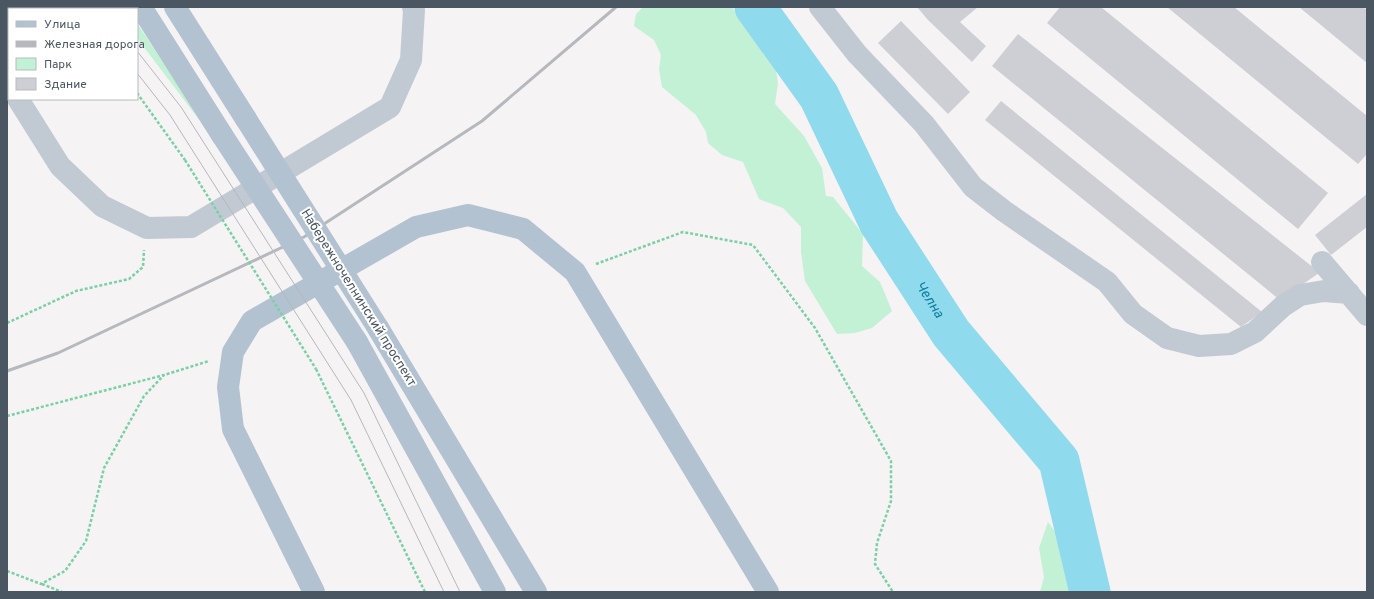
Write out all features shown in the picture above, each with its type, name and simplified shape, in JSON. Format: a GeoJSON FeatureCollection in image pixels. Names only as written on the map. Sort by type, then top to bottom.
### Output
{"type":"FeatureCollection","features":[{"type":"Feature","properties":{"kind":"main road","name":"Набережночелнинский проспект"},"geometry":{"type":"LineString","coordinates":[[141,7],[222,135],[357,342],[496,592]]}},
{"type":"Feature","properties":{"kind":"main road","name":"Набережночелнинский проспект"},"geometry":{"type":"LineString","coordinates":[[175,7],[378,328],[536,592]]}},
{"type":"Feature","properties":{"kind":"main road"},"geometry":{"type":"LineString","coordinates":[[314,592],[233,429],[228,387],[233,352],[252,321],[416,227],[468,215],[523,229],[575,272],[768,592]]}},
{"type":"Feature","properties":{"kind":"street"},"geometry":{"type":"LineString","coordinates":[[19,100],[60,166],[102,206],[147,228],[191,227],[390,107],[411,60],[413,7]]}},
{"type":"Feature","properties":{"kind":"street"},"geometry":{"type":"LineString","coordinates":[[820,7],[857,54],[924,124],[973,187],[1004,211],[1107,282],[1133,314],[1167,338],[1199,346],[1231,344],[1255,332],[1283,306],[1300,295],[1324,291],[1348,293]]}},
{"type":"Feature","properties":{"kind":"street"},"geometry":{"type":"LineString","coordinates":[[1322,262],[1367,315]]}},
{"type":"Feature","properties":{"kind":"path"},"geometry":{"type":"LineString","coordinates":[[138,95],[185,160],[316,369],[425,592]]}},
{"type":"Feature","properties":{"kind":"path"},"geometry":{"type":"LineString","coordinates":[[7,323],[76,291],[130,279],[142,267],[147,228]]}},
{"type":"Feature","properties":{"kind":"path"},"geometry":{"type":"LineString","coordinates":[[575,272],[683,232],[753,245],[815,328],[891,461],[892,501],[877,543],[875,564],[893,592]]}},
{"type":"Feature","properties":{"kind":"path"},"geometry":{"type":"LineString","coordinates":[[7,416],[164,375],[233,352]]}},
{"type":"Feature","properties":{"kind":"path"},"geometry":{"type":"LineString","coordinates":[[41,584],[65,571],[86,541],[104,468],[144,396],[164,375]]}},
{"type":"Feature","properties":{"kind":"path"},"geometry":{"type":"LineString","coordinates":[[7,571],[62,592]]}},
{"type":"Feature","properties":{"kind":"green space"},"geometry":{"type":"Polygon","coordinates":[[[643,7],[732,7],[775,64],[778,83],[775,104],[804,136],[822,168],[826,196],[833,197],[863,234],[862,266],[880,282],[892,311],[872,328],[855,333],[837,334],[805,281],[801,252],[801,227],[783,208],[759,199],[743,162],[722,155],[708,143],[706,132],[696,115],[662,87],[659,69],[661,55],[654,40],[634,26],[636,14],[643,7]]]}},
{"type":"Feature","properties":{"kind":"green space"},"geometry":{"type":"Polygon","coordinates":[[[138,25],[213,138],[138,39],[138,25]]]}},
{"type":"Feature","properties":{"kind":"green space"},"geometry":{"type":"Polygon","coordinates":[[[1048,522],[1067,548],[1074,592],[1040,592],[1044,577],[1039,548],[1048,522]]]}},
{"type":"Feature","properties":{"kind":"building"},"geometry":{"type":"Polygon","coordinates":[[[917,7],[978,7],[960,22],[986,46],[972,62],[928,20],[917,7]]]}},
{"type":"Feature","properties":{"kind":"building"},"geometry":{"type":"Polygon","coordinates":[[[1060,7],[1101,7],[1328,193],[1298,229],[1047,23],[1060,7]]]}},
{"type":"Feature","properties":{"kind":"building"},"geometry":{"type":"Polygon","coordinates":[[[1167,7],[1234,7],[1367,116],[1367,154],[1358,164],[1167,7]]]}},
{"type":"Feature","properties":{"kind":"building"},"geometry":{"type":"Polygon","coordinates":[[[1299,7],[1363,7],[1367,10],[1367,63],[1299,7]]]}},
{"type":"Feature","properties":{"kind":"building"},"geometry":{"type":"Polygon","coordinates":[[[901,21],[970,92],[948,114],[878,43],[901,21]]]}},
{"type":"Feature","properties":{"kind":"building"},"geometry":{"type":"Polygon","coordinates":[[[1018,34],[1319,273],[1280,300],[992,66],[1018,34]]]}},
{"type":"Feature","properties":{"kind":"building"},"geometry":{"type":"Polygon","coordinates":[[[1001,101],[1262,312],[1241,327],[985,120],[1001,101]]]}},
{"type":"Feature","properties":{"kind":"building"},"geometry":{"type":"Polygon","coordinates":[[[1367,194],[1367,227],[1331,255],[1315,235],[1367,194]]]}},
{"type":"Feature","properties":{"kind":"waterway","name":"Челна"},"geometry":{"type":"LineString","coordinates":[[755,7],[819,96],[879,222],[951,333],[1059,461],[1090,592]]}},
{"type":"Feature","properties":{"kind":"tram line"},"geometry":{"type":"LineString","coordinates":[[138,52],[181,107],[364,393],[460,592]]}},
{"type":"Feature","properties":{"kind":"tram line"},"geometry":{"type":"LineString","coordinates":[[138,74],[170,115],[351,400],[444,592]]}},
{"type":"Feature","properties":{"kind":"railway"},"geometry":{"type":"LineString","coordinates":[[7,371],[58,353],[304,237],[482,121],[616,7]]}}]}
